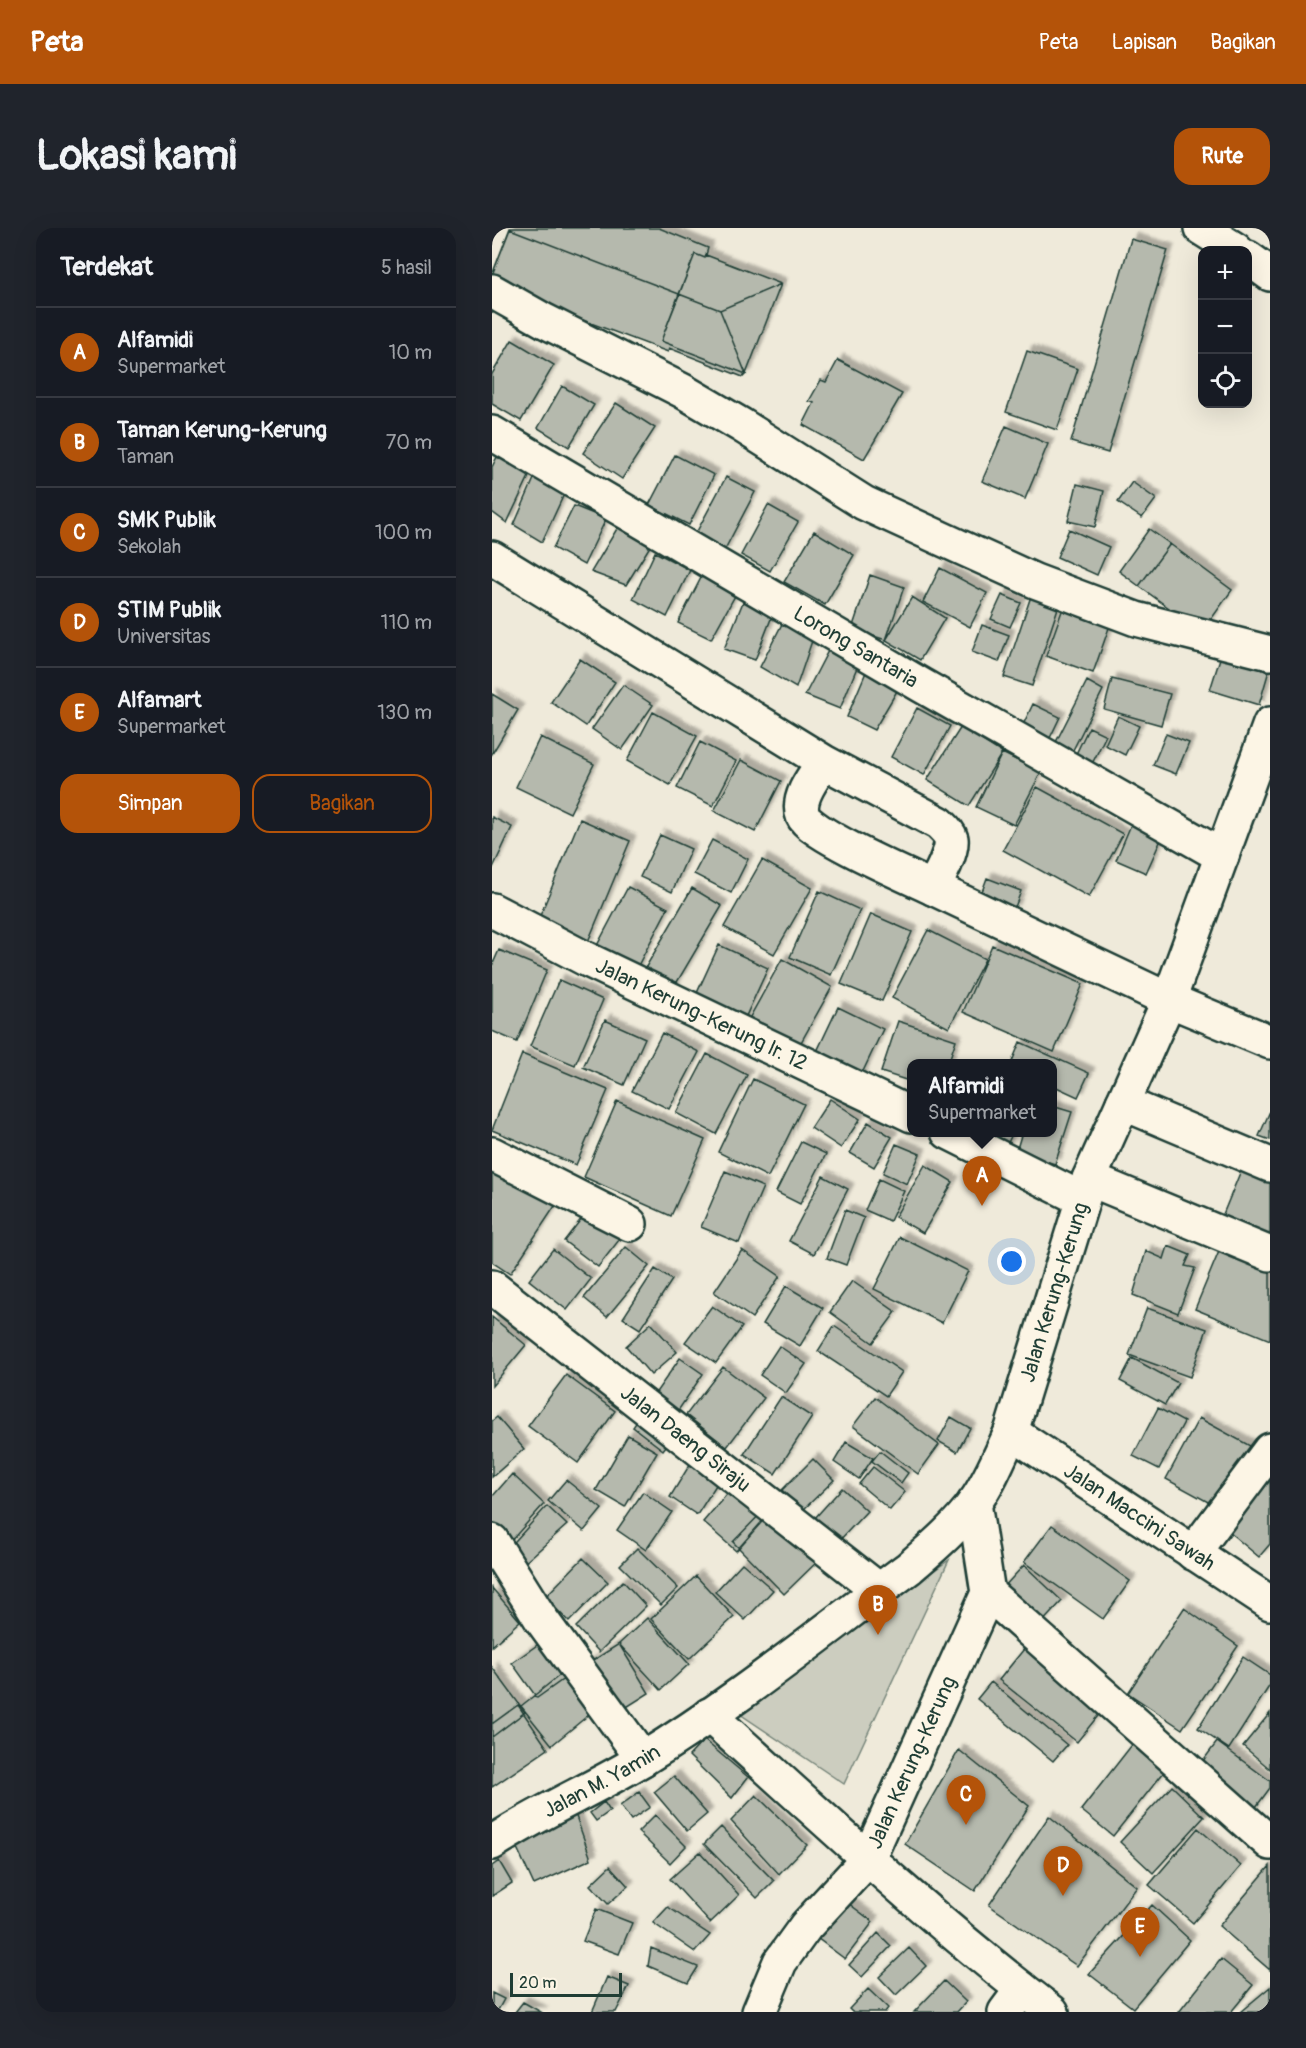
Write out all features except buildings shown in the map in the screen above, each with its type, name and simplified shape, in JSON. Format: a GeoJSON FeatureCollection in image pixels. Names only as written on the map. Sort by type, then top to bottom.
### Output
{"type":"FeatureCollection","features":[{"type":"Feature","properties":{"kind":"street"},"geometry":{"type":"LineString","coordinates":[[1201,228],[1230,246]]}},
{"type":"Feature","properties":{"kind":"street"},"geometry":{"type":"LineString","coordinates":[[1252,261],[1270,274]]}},
{"type":"Feature","properties":{"kind":"street"},"geometry":{"type":"LineString","coordinates":[[492,291],[545,321],[703,402],[864,503],[960,548],[1035,581],[1136,619],[1270,653]]}},
{"type":"Feature","properties":{"kind":"street","name":"Lorong Santaria"},"geometry":{"type":"LineString","coordinates":[[492,433],[921,686],[1222,856]]}},
{"type":"Feature","properties":{"kind":"street"},"geometry":{"type":"LineString","coordinates":[[492,558],[824,762],[930,818],[947,831],[951,840],[943,867],[933,888]]}},
{"type":"Feature","properties":{"kind":"street","name":"Jalan Kerung-Kerung"},"geometry":{"type":"LineString","coordinates":[[879,1590],[909,1568],[938,1542],[974,1503],[995,1468],[1011,1432],[1085,1189],[1169,1000],[1270,724]]}},
{"type":"Feature","properties":{"kind":"street"},"geometry":{"type":"LineString","coordinates":[[824,762],[804,796],[802,811],[806,821],[838,841],[933,888],[1169,1000],[1270,1042]]}},
{"type":"Feature","properties":{"kind":"street","name":"Jalan Kerung-Kerung lr. 12"},"geometry":{"type":"LineString","coordinates":[[492,910],[586,959],[907,1113]]}},
{"type":"Feature","properties":{"kind":"street"},"geometry":{"type":"LineString","coordinates":[[1123,1103],[1270,1164]]}},
{"type":"Feature","properties":{"kind":"street"},"geometry":{"type":"LineString","coordinates":[[960,1137],[1085,1189],[1270,1254]]}},
{"type":"Feature","properties":{"kind":"street"},"geometry":{"type":"LineString","coordinates":[[492,1154],[630,1224]]}},
{"type":"Feature","properties":{"kind":"street","name":"Jalan Daeng Siraju"},"geometry":{"type":"LineString","coordinates":[[492,1287],[879,1590]]}},
{"type":"Feature","properties":{"kind":"street","name":"Jalan Maccini Sawah"},"geometry":{"type":"LineString","coordinates":[[1011,1432],[1270,1603]]}},
{"type":"Feature","properties":{"kind":"street"},"geometry":{"type":"LineString","coordinates":[[1193,1553],[1270,1450]]}},
{"type":"Feature","properties":{"kind":"street"},"geometry":{"type":"LineString","coordinates":[[974,1503],[988,1593],[1267,1832]]}},
{"type":"Feature","properties":{"kind":"street"},"geometry":{"type":"LineString","coordinates":[[492,1541],[547,1628],[643,1759]]}},
{"type":"Feature","properties":{"kind":"street","name":"Jalan M. Yamin"},"geometry":{"type":"LineString","coordinates":[[496,1834],[643,1759],[709,1715],[879,1590]]}},
{"type":"Feature","properties":{"kind":"street","name":"Jalan Kerung-Kerung"},"geometry":{"type":"LineString","coordinates":[[759,2012],[780,1962],[806,1926],[868,1859],[988,1593]]}},
{"type":"Feature","properties":{"kind":"street"},"geometry":{"type":"LineString","coordinates":[[709,1715],[868,1859],[1013,2001],[1052,2012]]}},
{"type":"Feature","properties":{"kind":"shaded area"},"geometry":{"type":"Polygon","coordinates":[[[949,1560],[844,1784],[734,1710],[949,1560]]]}},
{"type":"Feature","properties":{"kind":"place","name":"Alfamidi"},"geometry":{"type":"Point","coordinates":[982,1206]}},
{"type":"Feature","properties":{"kind":"place","name":"Taman Kerung-Kerung"},"geometry":{"type":"Point","coordinates":[878,1635]}},
{"type":"Feature","properties":{"kind":"place","name":"SMK Publik"},"geometry":{"type":"Point","coordinates":[966,1825]}},
{"type":"Feature","properties":{"kind":"place","name":"STIM Publik"},"geometry":{"type":"Point","coordinates":[1063,1896]}},
{"type":"Feature","properties":{"kind":"place","name":"Alfamart"},"geometry":{"type":"Point","coordinates":[1140,1957]}}]}
